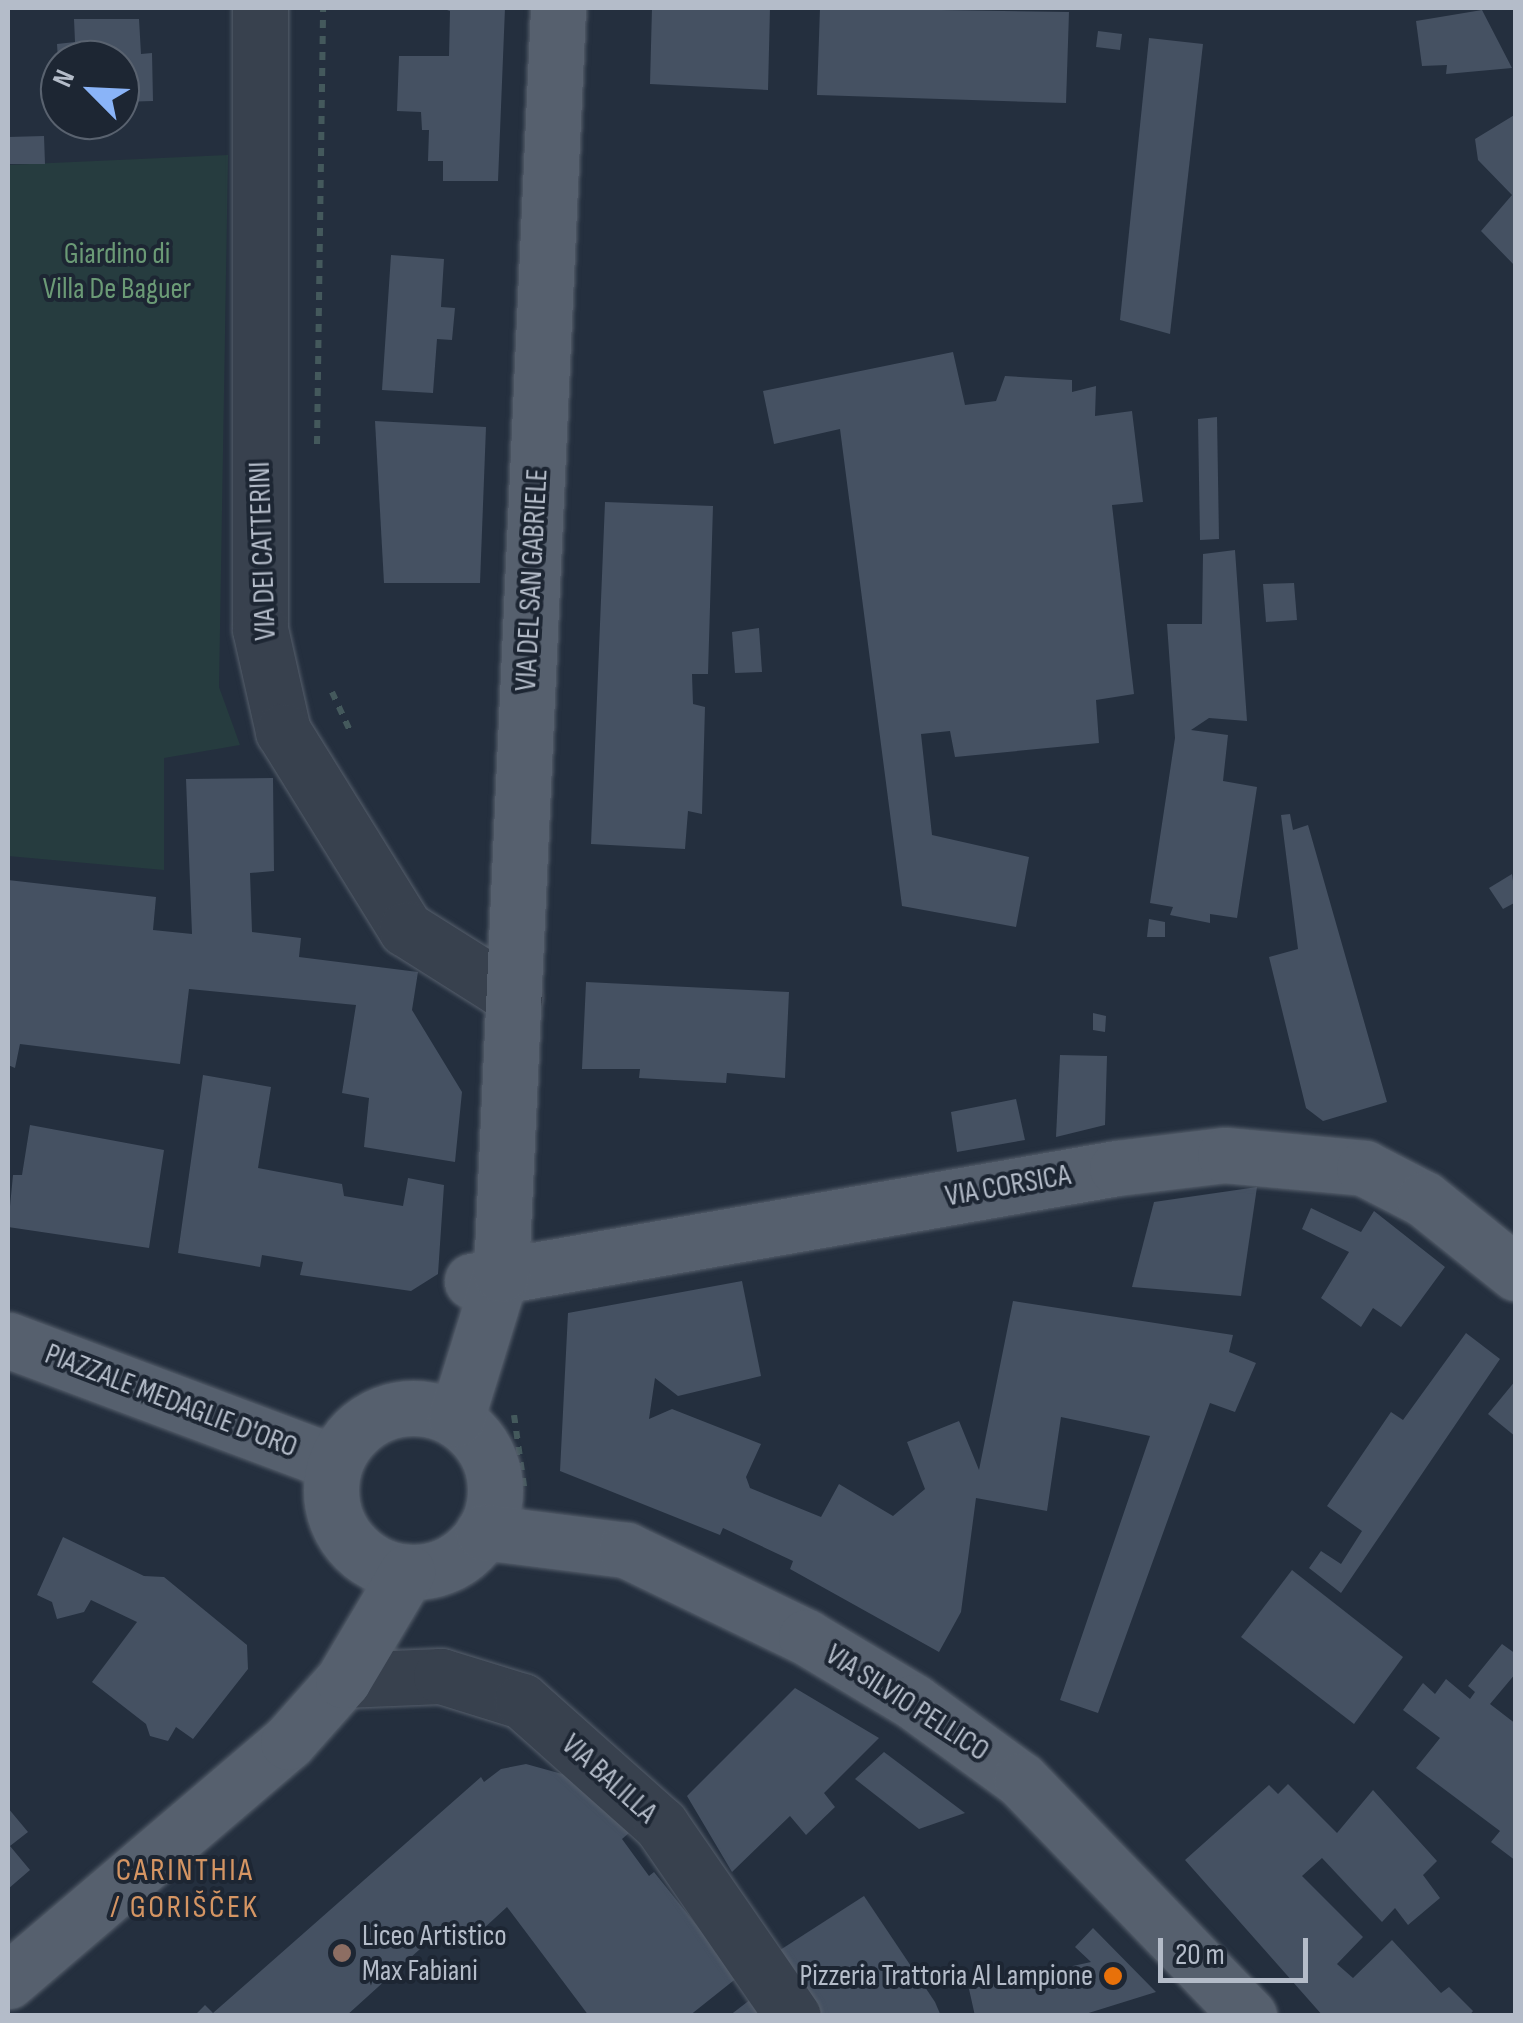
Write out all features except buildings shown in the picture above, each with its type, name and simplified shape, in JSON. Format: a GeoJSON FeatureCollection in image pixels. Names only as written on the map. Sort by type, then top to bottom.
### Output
{"type":"FeatureCollection","features":[{"type":"Feature","properties":{"kind":"main road","name":"VIA DEL SAN GABRIELE"},"geometry":{"type":"LineString","coordinates":[[444,1414],[486,1278],[502,1152],[514,997],[558,8]]}},
{"type":"Feature","properties":{"kind":"main road","name":"VIA CORSICA"},"geometry":{"type":"LineString","coordinates":[[486,1278],[1225,1155],[1364,1168],[1424,1199],[1516,1273]]}},
{"type":"Feature","properties":{"kind":"main road","name":"PIAZZALE MEDAGLIE D'ORO"},"geometry":{"type":"LineString","coordinates":[[8,1340],[335,1463]]}},
{"type":"Feature","properties":{"kind":"main road","name":"PIAZZALE MEDAGLIE D'ORO"},"geometry":{"type":"LineString","coordinates":[[407,1572],[367,1559],[338,1526],[331,1495],[335,1463],[363,1424],[408,1407],[444,1414]]}},
{"type":"Feature","properties":{"kind":"main road"},"geometry":{"type":"LineString","coordinates":[[8,1981],[288,1742],[343,1680],[407,1572],[451,1563],[483,1532],[495,1483],[476,1436],[444,1414]]}},
{"type":"Feature","properties":{"kind":"main road","name":"VIA SILVIO PELLICO"},"geometry":{"type":"LineString","coordinates":[[483,1532],[626,1550],[806,1637],[914,1702],[1021,1780],[1249,2016]]}},
{"type":"Feature","properties":{"kind":"street","name":"VIA DEI CATTERINI"},"geometry":{"type":"LineString","coordinates":[[260,8],[260,629],[283,731],[406,929],[514,997]]}},
{"type":"Feature","properties":{"kind":"street","name":"VIA BALILLA"},"geometry":{"type":"LineString","coordinates":[[343,1680],[441,1676],[522,1701],[661,1825],[794,2016]]}},
{"type":"Feature","properties":{"kind":"path"},"geometry":{"type":"LineString","coordinates":[[317,460],[323,8]]}},
{"type":"Feature","properties":{"kind":"path"},"geometry":{"type":"LineString","coordinates":[[328,683],[360,753]]}},
{"type":"Feature","properties":{"kind":"path"},"geometry":{"type":"LineString","coordinates":[[512,1402],[523,1486],[540,1492]]}},
{"type":"Feature","properties":{"kind":"green space","name":"Giardino di Villa De Baguer"},"geometry":{"type":"Polygon","coordinates":[[[228,155],[219,687],[240,745],[164,758],[164,870],[8,856],[8,165],[228,155]]]}},
{"type":"Feature","properties":{"kind":"place","name":"Liceo Artistico Max Fabiani"},"geometry":{"type":"Point","coordinates":[342,1953]}},
{"type":"Feature","properties":{"kind":"place","name":"Pizzeria Trattoria Al Lampione"},"geometry":{"type":"Point","coordinates":[1113,1976]}},
{"type":"Feature","properties":{"kind":"district","name":"CARINTHIA / GORIŠČEK"},"geometry":{"type":"Point","coordinates":[185,1890]}}]}
